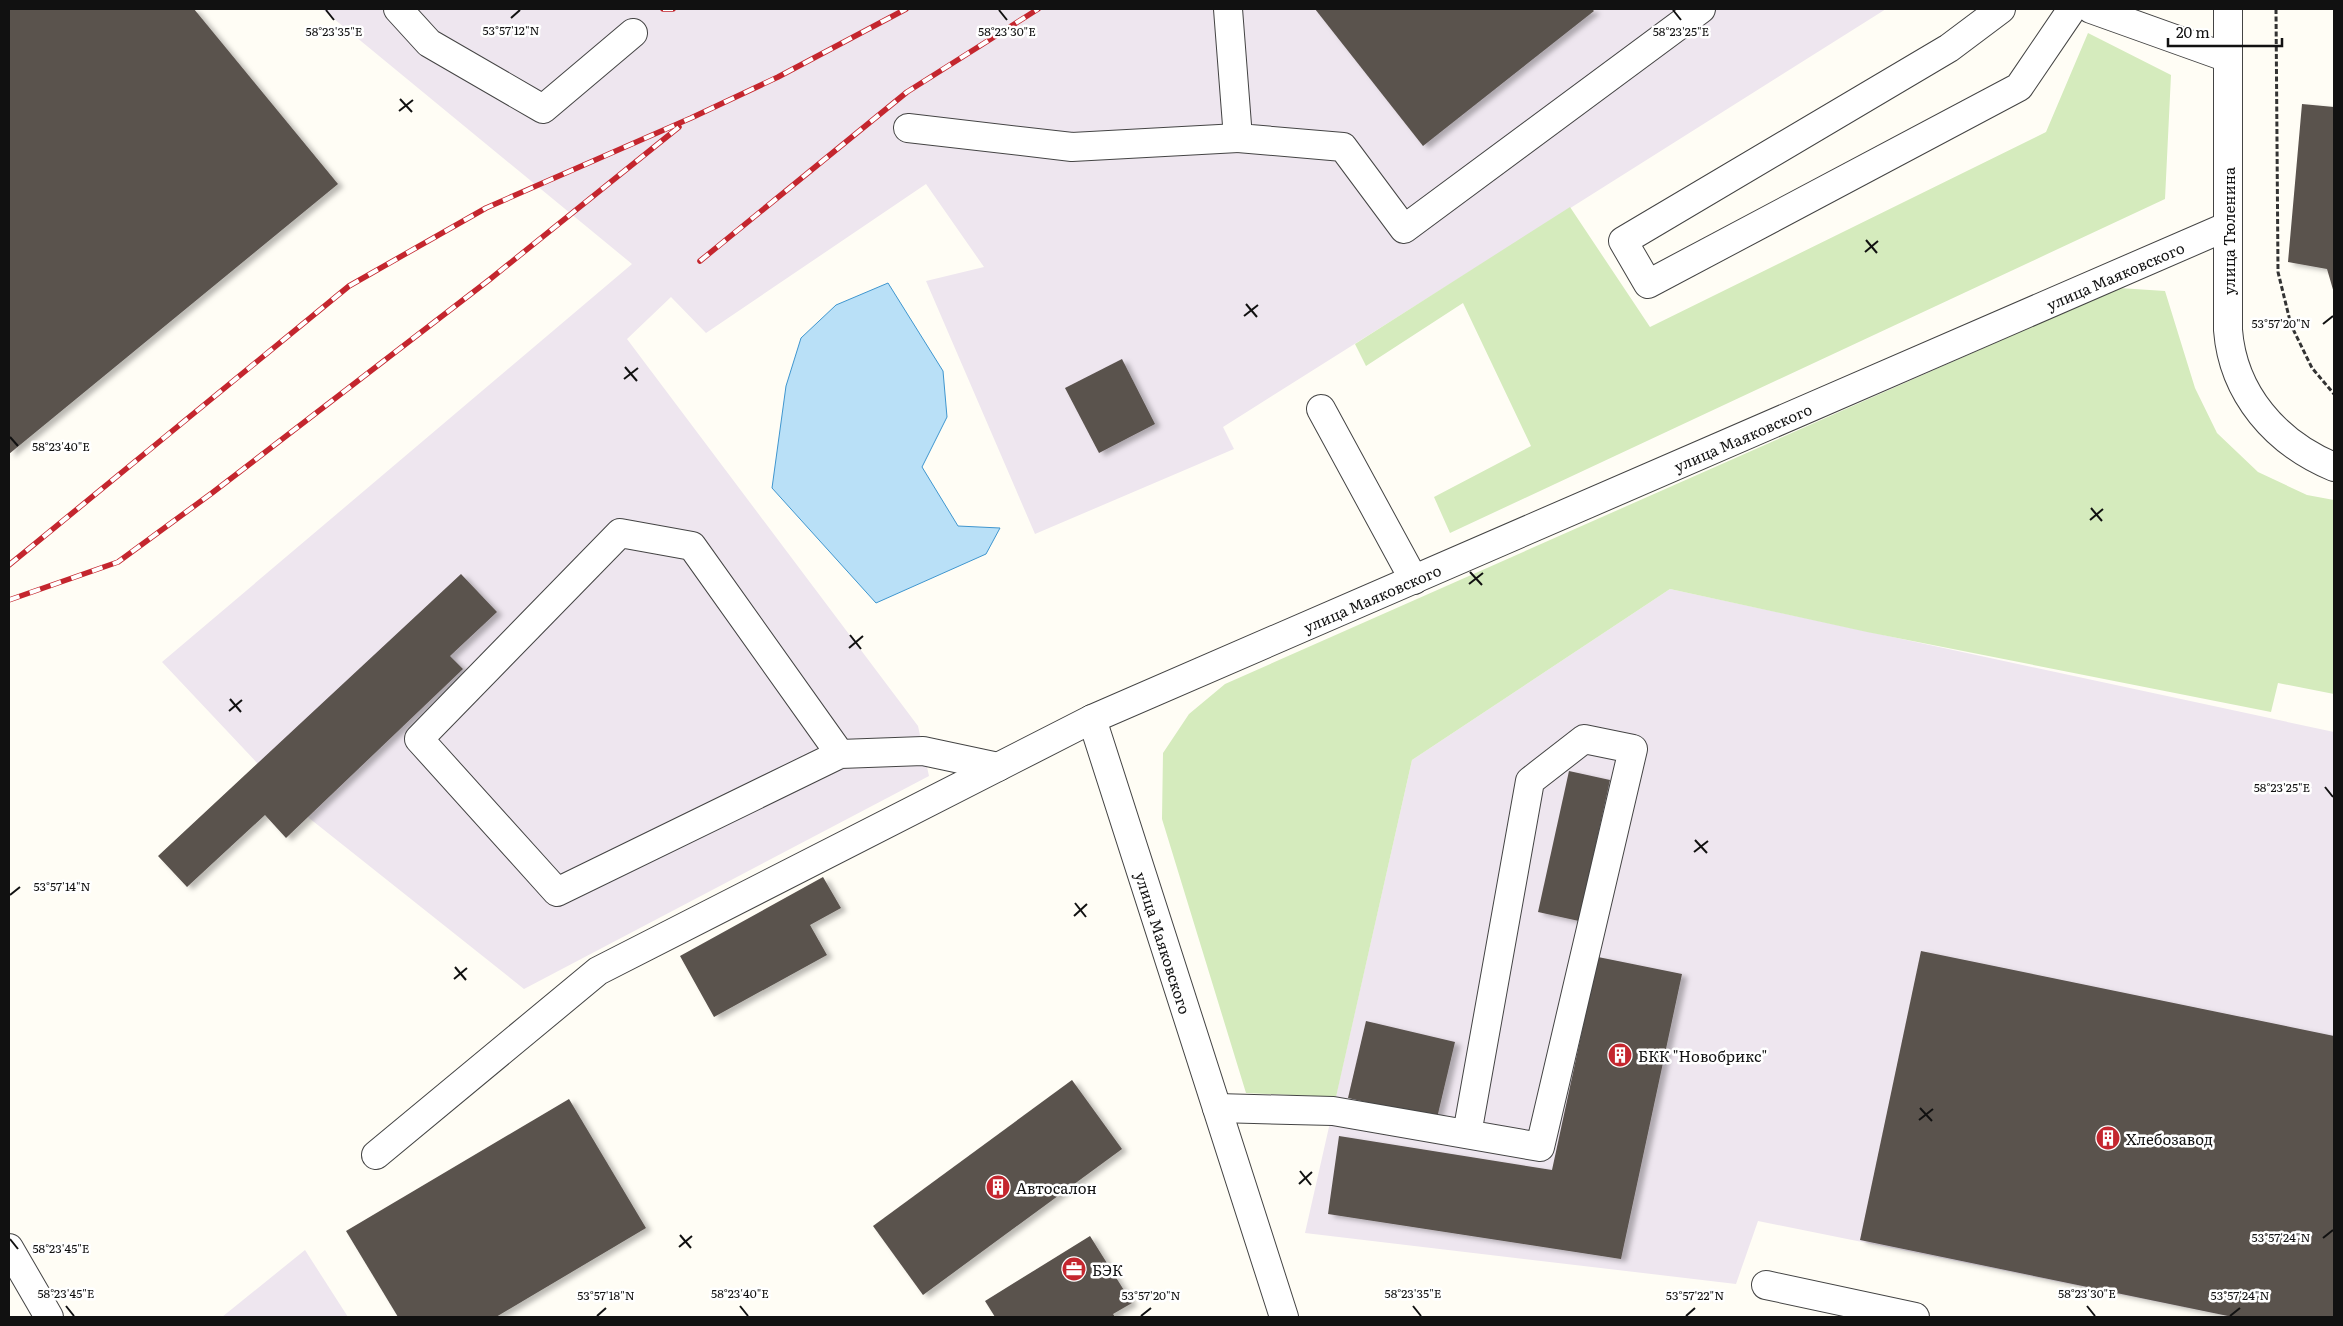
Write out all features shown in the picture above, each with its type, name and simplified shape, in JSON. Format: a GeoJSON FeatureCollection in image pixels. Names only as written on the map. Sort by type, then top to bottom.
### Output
{"type":"FeatureCollection","features":[{"type":"Feature","properties":{"kind":"street"},"geometry":{"type":"LineString","coordinates":[[398,9],[429,43],[543,109],[633,33]]}},
{"type":"Feature","properties":{"kind":"street"},"geometry":{"type":"LineString","coordinates":[[1228,9],[1238,138]]}},
{"type":"Feature","properties":{"kind":"street"},"geometry":{"type":"LineString","coordinates":[[908,128],[1072,147],[1238,138],[1343,147],[1404,229],[1701,9]]}},
{"type":"Feature","properties":{"kind":"street"},"geometry":{"type":"LineString","coordinates":[[2000,9],[1949,48],[1623,241],[1648,284],[2020,87],[2072,9]]}},
{"type":"Feature","properties":{"kind":"street"},"geometry":{"type":"LineString","coordinates":[[2091,9],[2228,58]]}},
{"type":"Feature","properties":{"kind":"street","name":"улица Тюленина"},"geometry":{"type":"LineString","coordinates":[[2228,9],[2228,330],[2233,365],[2258,409],[2282,436],[2295,447],[2334,467]]}},
{"type":"Feature","properties":{"kind":"street","name":"улица Маяковского"},"geometry":{"type":"LineString","coordinates":[[1284,1317],[1092,719],[2228,226]]}},
{"type":"Feature","properties":{"kind":"street"},"geometry":{"type":"LineString","coordinates":[[1321,409],[1414,580]]}},
{"type":"Feature","properties":{"kind":"street"},"geometry":{"type":"LineString","coordinates":[[840,754],[692,546],[620,534],[420,739],[557,892],[840,754],[923,751],[998,767]]}},
{"type":"Feature","properties":{"kind":"street"},"geometry":{"type":"LineString","coordinates":[[376,1155],[598,971],[1092,719]]}},
{"type":"Feature","properties":{"kind":"street"},"geometry":{"type":"LineString","coordinates":[[1217,1108],[1333,1112],[1540,1147],[1633,748],[1584,739],[1530,781],[1467,1134]]}},
{"type":"Feature","properties":{"kind":"street"},"geometry":{"type":"LineString","coordinates":[[9,1248],[49,1317]]}},
{"type":"Feature","properties":{"kind":"street"},"geometry":{"type":"LineString","coordinates":[[1766,1285],[1915,1317]]}},
{"type":"Feature","properties":{"kind":"path"},"geometry":{"type":"LineString","coordinates":[[2276,9],[2278,272],[2291,325],[2312,368],[2334,394]]}},
{"type":"Feature","properties":{"kind":"shaded area"},"geometry":{"type":"Polygon","coordinates":[[[322,9],[1886,9],[1223,427],[1234,449],[1035,534],[926,281],[984,267],[926,184],[706,333],[671,297],[627,339],[918,726],[929,776],[524,989],[309,818],[162,662],[632,264],[322,9]]]}},
{"type":"Feature","properties":{"kind":"shaded area"},"geometry":{"type":"Polygon","coordinates":[[[1670,589],[2334,732],[2334,1317],[2233,1317],[1758,1221],[1736,1284],[1305,1233],[1412,760],[1670,589]]]}},
{"type":"Feature","properties":{"kind":"shaded area"},"geometry":{"type":"Polygon","coordinates":[[[305,1250],[348,1317],[222,1317],[305,1250]]]}},
{"type":"Feature","properties":{"kind":"green space"},"geometry":{"type":"Polygon","coordinates":[[[2088,33],[2171,75],[2165,199],[1450,533],[1434,497],[1531,446],[1463,303],[1366,366],[1355,344],[1570,207],[1650,327],[2046,132],[2088,33]]]}},
{"type":"Feature","properties":{"kind":"green space"},"geometry":{"type":"Polygon","coordinates":[[[2119,288],[2165,291],[2195,388],[2217,433],[2258,472],[2307,495],[2334,500],[2334,694],[2278,683],[2271,712],[1867,632],[1670,589],[1412,760],[1336,1097],[1246,1093],[1162,819],[1163,753],[1189,714],[1225,684],[2119,288]]]}},
{"type":"Feature","properties":{"kind":"water"},"geometry":{"type":"Polygon","coordinates":[[[888,283],[943,371],[947,417],[922,467],[958,526],[1000,528],[986,554],[876,603],[772,488],[786,386],[801,338],[836,305],[888,283]]]}},
{"type":"Feature","properties":{"kind":"building"},"geometry":{"type":"Polygon","coordinates":[[[9,9],[194,9],[338,184],[9,454],[9,9]]]}},
{"type":"Feature","properties":{"kind":"building"},"geometry":{"type":"Polygon","coordinates":[[[1315,9],[1592,9],[1594,11],[1423,146],[1315,9]]]}},
{"type":"Feature","properties":{"kind":"building"},"geometry":{"type":"Polygon","coordinates":[[[2302,104],[2334,107],[2334,293],[2327,269],[2288,262],[2302,104]]]}},
{"type":"Feature","properties":{"kind":"building"},"geometry":{"type":"Polygon","coordinates":[[[1122,359],[1155,424],[1099,453],[1065,388],[1122,359]]]}},
{"type":"Feature","properties":{"kind":"building"},"geometry":{"type":"Polygon","coordinates":[[[461,574],[497,612],[450,656],[463,669],[286,838],[265,815],[187,887],[158,856],[461,574]]]}},
{"type":"Feature","properties":{"kind":"building"},"geometry":{"type":"Polygon","coordinates":[[[1569,771],[1610,780],[1579,921],[1538,912],[1569,771]]]}},
{"type":"Feature","properties":{"kind":"building"},"geometry":{"type":"Polygon","coordinates":[[[823,877],[841,908],[810,925],[827,955],[714,1017],[680,956],[823,877]]]}},
{"type":"Feature","properties":{"kind":"building","name":"Хлебозавод"},"geometry":{"type":"Polygon","coordinates":[[[1921,951],[2334,1036],[2334,1317],[2233,1317],[1860,1240],[1921,951]]]}},
{"type":"Feature","properties":{"kind":"building","name":"БКК \"Новобрикс\""},"geometry":{"type":"Polygon","coordinates":[[[1598,957],[1682,974],[1621,1259],[1328,1214],[1339,1136],[1552,1170],[1598,957]]]}},
{"type":"Feature","properties":{"kind":"building"},"geometry":{"type":"Polygon","coordinates":[[[1366,1021],[1455,1042],[1437,1118],[1348,1098],[1366,1021]]]}},
{"type":"Feature","properties":{"kind":"building","name":"Автосалон"},"geometry":{"type":"Polygon","coordinates":[[[1072,1080],[1122,1149],[923,1295],[873,1226],[1072,1080]]]}},
{"type":"Feature","properties":{"kind":"building"},"geometry":{"type":"Polygon","coordinates":[[[569,1099],[646,1228],[496,1317],[398,1317],[346,1231],[569,1099]]]}},
{"type":"Feature","properties":{"kind":"building","name":"БЭК"},"geometry":{"type":"Polygon","coordinates":[[[1090,1236],[1132,1303],[1113,1314],[1115,1317],[995,1317],[985,1301],[1090,1236]]]}},
{"type":"Feature","properties":{"kind":"railway"},"geometry":{"type":"LineString","coordinates":[[663,9],[673,9]]}},
{"type":"Feature","properties":{"kind":"railway"},"geometry":{"type":"LineString","coordinates":[[9,565],[349,286],[486,208],[691,118],[778,77],[906,9]]}},
{"type":"Feature","properties":{"kind":"railway"},"geometry":{"type":"LineString","coordinates":[[700,261],[907,92],[1038,9]]}},
{"type":"Feature","properties":{"kind":"railway"},"geometry":{"type":"LineString","coordinates":[[9,600],[118,562],[212,493],[489,280],[679,127]]}},
{"type":"Feature","properties":{"kind":"place","name":"БКК \"Новобрикс\""},"geometry":{"type":"Point","coordinates":[1620,1055]}},
{"type":"Feature","properties":{"kind":"place","name":"Хлебозавод"},"geometry":{"type":"Point","coordinates":[2108,1138]}},
{"type":"Feature","properties":{"kind":"place","name":"Автосалон"},"geometry":{"type":"Point","coordinates":[998,1187]}},
{"type":"Feature","properties":{"kind":"place","name":"БЭК"},"geometry":{"type":"Point","coordinates":[1074,1269]}}]}
